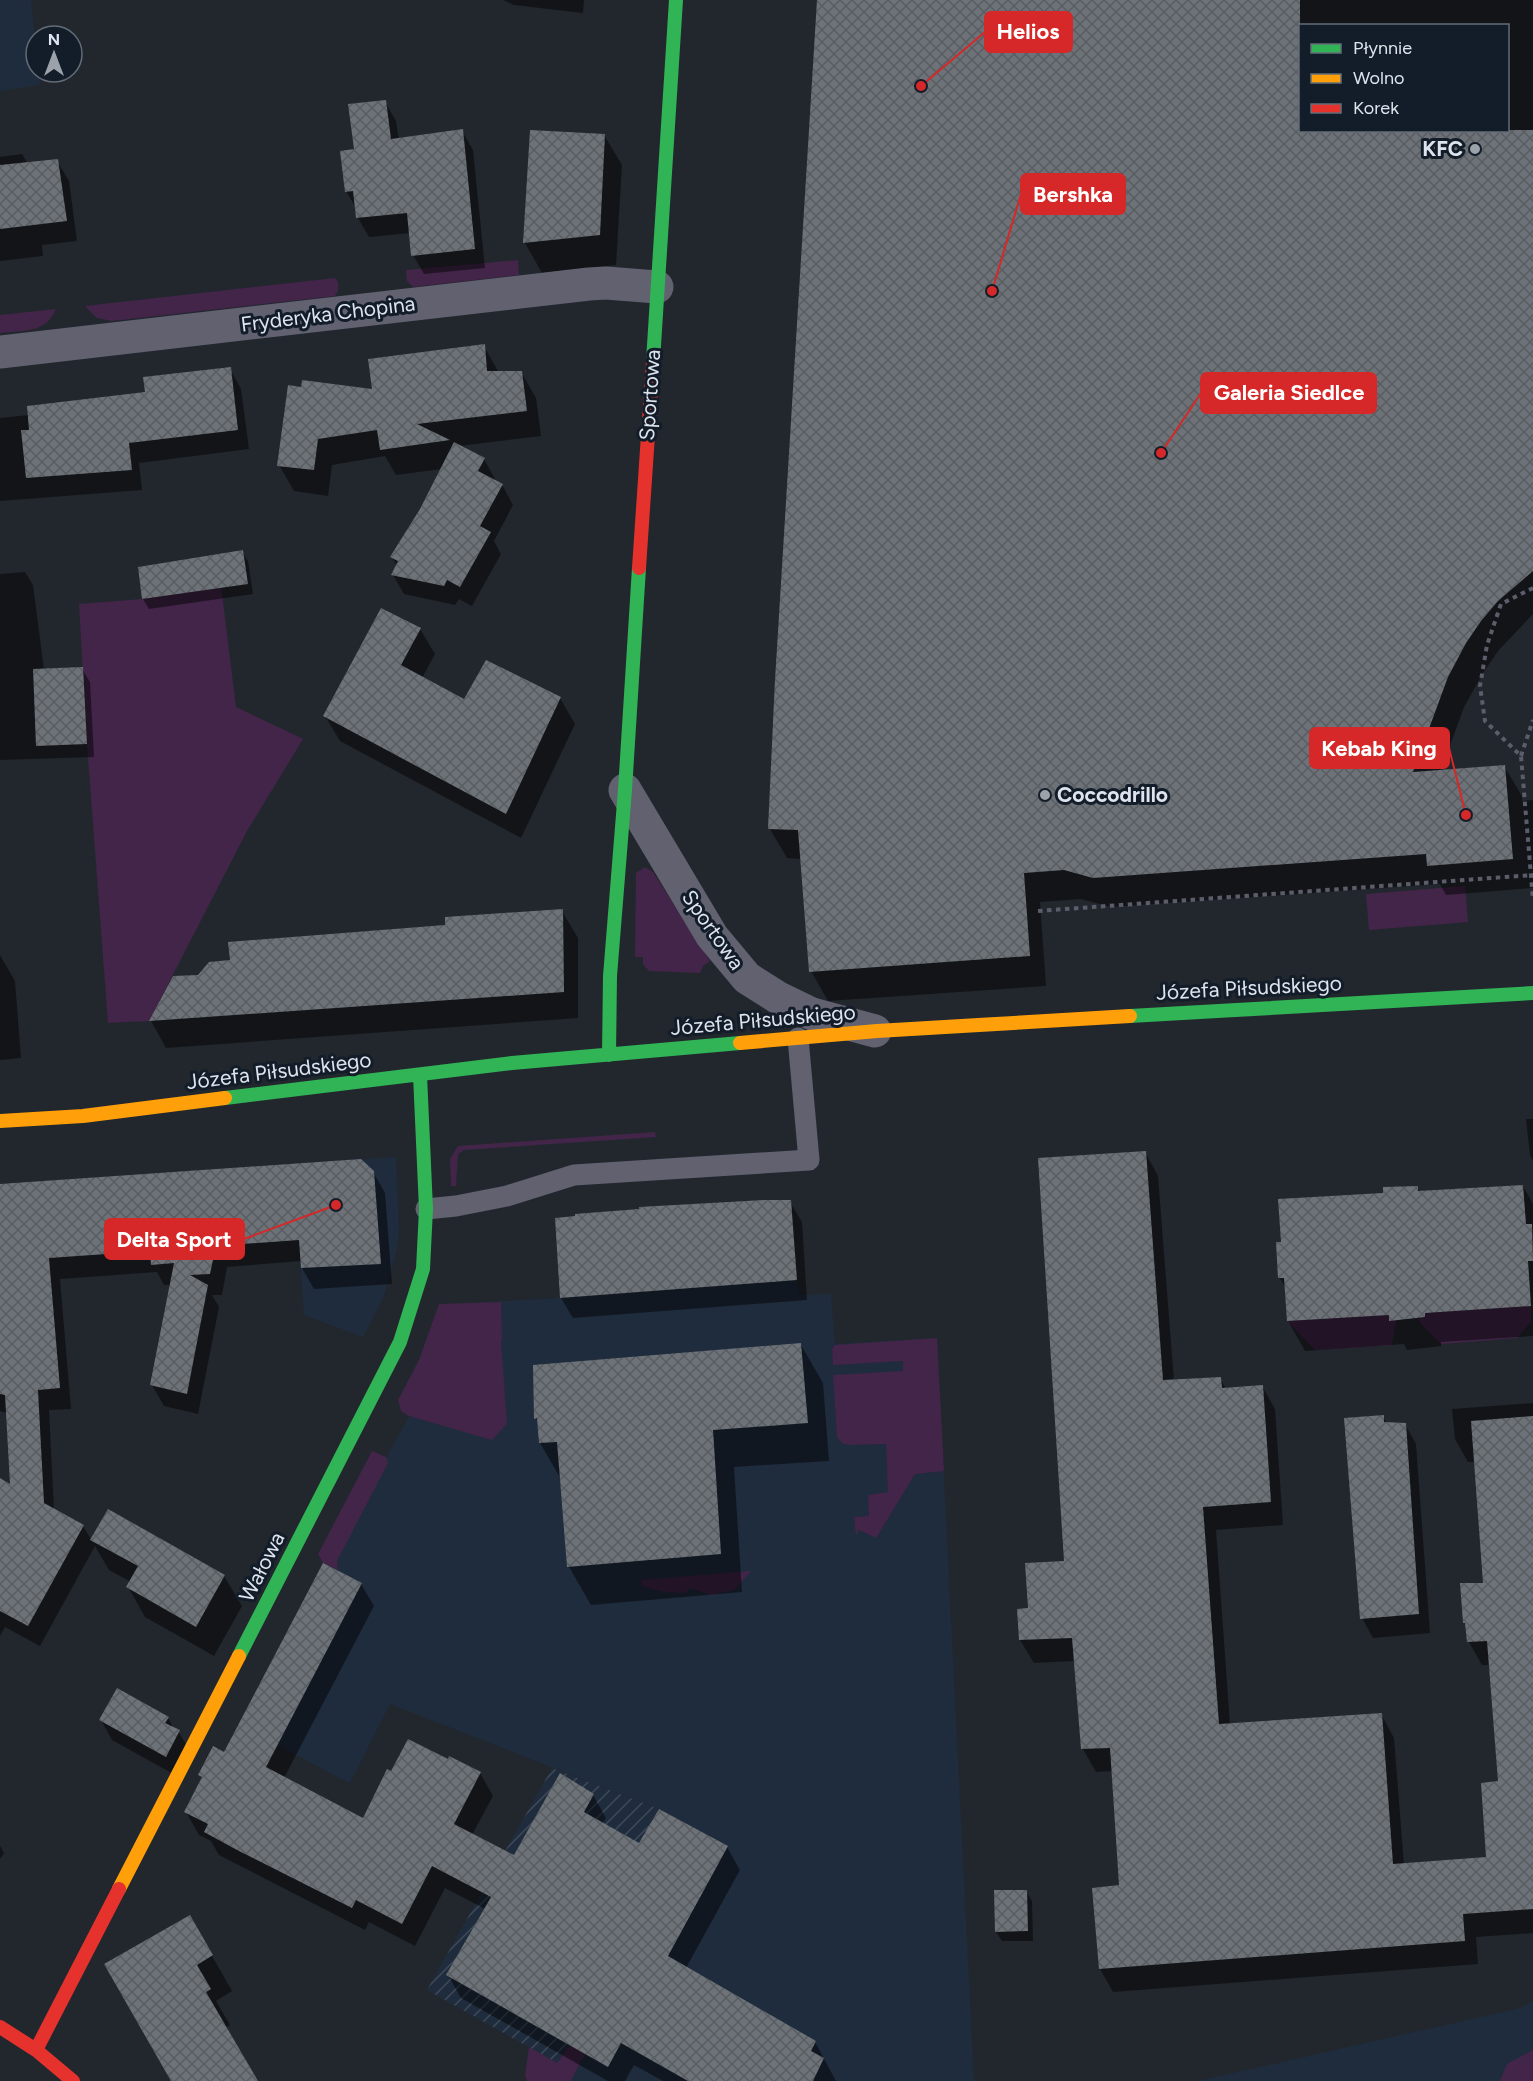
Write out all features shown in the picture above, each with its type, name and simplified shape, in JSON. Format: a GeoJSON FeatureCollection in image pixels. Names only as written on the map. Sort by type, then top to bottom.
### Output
{"type":"FeatureCollection","features":[{"type":"Feature","properties":{"kind":"street","name":"Sportowa"},"geometry":{"type":"LineString","coordinates":[[609,1055],[610,976],[625,790],[676,0]]}},
{"type":"Feature","properties":{"kind":"street","name":"Fryderyka Chopina"},"geometry":{"type":"LineString","coordinates":[[0,352],[589,284],[657,287]]}},
{"type":"Feature","properties":{"kind":"street","name":"Sportowa"},"geometry":{"type":"LineString","coordinates":[[625,790],[712,936],[747,978],[777,997],[812,1014],[877,1031]]}},
{"type":"Feature","properties":{"kind":"street","name":"Józefa Piłsudskiego"},"geometry":{"type":"LineString","coordinates":[[0,1121],[83,1116],[512,1063],[877,1031],[1533,993]]}},
{"type":"Feature","properties":{"kind":"street","name":"Wałowa"},"geometry":{"type":"LineString","coordinates":[[36,2050],[400,1342],[423,1269],[426,1209],[420,1076]]}},
{"type":"Feature","properties":{"kind":"street"},"geometry":{"type":"LineString","coordinates":[[0,2027],[36,2050],[73,2081]]}},
{"type":"Feature","properties":{"kind":"lane"},"geometry":{"type":"LineString","coordinates":[[426,1209],[507,1196],[574,1175],[809,1160],[798,1038]]}},
{"type":"Feature","properties":{"kind":"path"},"geometry":{"type":"LineString","coordinates":[[1521,756],[1485,721],[1480,686],[1488,645],[1501,604],[1533,588]]}},
{"type":"Feature","properties":{"kind":"path"},"geometry":{"type":"LineString","coordinates":[[1533,720],[1521,756],[1533,900]]}},
{"type":"Feature","properties":{"kind":"path"},"geometry":{"type":"LineString","coordinates":[[1038,911],[1532,875]]}},
{"type":"Feature","properties":{"kind":"shaded area"},"geometry":{"type":"Polygon","coordinates":[[[0,0],[31,0],[34,24],[24,24],[24,84],[40,85],[0,91],[0,0]]]}},
{"type":"Feature","properties":{"kind":"shaded area"},"geometry":{"type":"Polygon","coordinates":[[[518,260],[519,275],[413,287],[407,281],[406,270],[518,260]]]}},
{"type":"Feature","properties":{"kind":"shaded area"},"geometry":{"type":"Polygon","coordinates":[[[335,278],[338,287],[335,296],[112,321],[97,318],[85,306],[335,278]]]}},
{"type":"Feature","properties":{"kind":"shaded area"},"geometry":{"type":"Polygon","coordinates":[[[56,309],[52,317],[40,327],[0,333],[0,315],[56,309]]]}},
{"type":"Feature","properties":{"kind":"shaded area"},"geometry":{"type":"Polygon","coordinates":[[[221,585],[236,707],[303,739],[247,831],[149,1021],[108,1023],[79,604],[142,599],[221,585]]]}},
{"type":"Feature","properties":{"kind":"shaded area"},"geometry":{"type":"Polygon","coordinates":[[[645,867],[653,872],[710,961],[703,966],[700,973],[649,971],[643,964],[643,957],[635,957],[636,873],[645,867]]]}},
{"type":"Feature","properties":{"kind":"shaded area"},"geometry":{"type":"Polygon","coordinates":[[[1465,886],[1468,922],[1369,930],[1366,894],[1465,886]]]}},
{"type":"Feature","properties":{"kind":"shaded area"},"geometry":{"type":"Polygon","coordinates":[[[655,1132],[656,1137],[464,1150],[458,1154],[456,1186],[451,1186],[450,1159],[458,1146],[655,1132]]]}},
{"type":"Feature","properties":{"kind":"shaded area"},"geometry":{"type":"Polygon","coordinates":[[[396,1157],[399,1230],[397,1249],[384,1296],[363,1337],[304,1315],[293,1164],[396,1157]]]}},
{"type":"Feature","properties":{"kind":"shaded area"},"geometry":{"type":"Polygon","coordinates":[[[797,1280],[800,1295],[831,1294],[835,1344],[937,1338],[974,2081],[571,2081],[613,2001],[659,1809],[390,1704],[350,1783],[238,1725],[323,1563],[328,1565],[409,1416],[455,1304],[797,1280]]]}},
{"type":"Feature","properties":{"kind":"shaded area"},"geometry":{"type":"Polygon","coordinates":[[[501,1302],[501,1341],[507,1424],[492,1440],[409,1416],[401,1411],[398,1400],[419,1360],[439,1304],[501,1302]]]}},
{"type":"Feature","properties":{"kind":"shaded area"},"geometry":{"type":"Polygon","coordinates":[[[1531,1306],[1531,1322],[1517,1338],[1441,1344],[1420,1323],[1419,1318],[1425,1318],[1425,1313],[1531,1306]]]}},
{"type":"Feature","properties":{"kind":"shaded area"},"geometry":{"type":"Polygon","coordinates":[[[1389,1315],[1389,1320],[1396,1320],[1392,1345],[1315,1350],[1287,1321],[1389,1315]]]}},
{"type":"Feature","properties":{"kind":"shaded area"},"geometry":{"type":"Polygon","coordinates":[[[937,1338],[944,1471],[915,1474],[876,1538],[859,1530],[856,1536],[854,1517],[869,1516],[868,1495],[888,1492],[886,1444],[847,1445],[837,1437],[833,1375],[903,1371],[903,1361],[833,1365],[832,1349],[835,1345],[937,1338]]]}},
{"type":"Feature","properties":{"kind":"shaded area"},"geometry":{"type":"Polygon","coordinates":[[[372,1451],[386,1457],[388,1463],[337,1561],[338,1570],[323,1563],[318,1554],[372,1451]]]}},
{"type":"Feature","properties":{"kind":"shaded area"},"geometry":{"type":"Polygon","coordinates":[[[751,1571],[734,1590],[711,1595],[690,1588],[685,1593],[663,1592],[642,1586],[641,1580],[751,1571]]]}},
{"type":"Feature","properties":{"kind":"shaded area"},"geometry":{"type":"Polygon","coordinates":[[[552,1768],[659,1809],[613,2001],[575,2073],[427,1990],[552,1768]]]}},
{"type":"Feature","properties":{"kind":"shaded area"},"geometry":{"type":"Polygon","coordinates":[[[1533,2001],[1533,2081],[1198,2081],[1521,2008],[1533,2001]]]}},
{"type":"Feature","properties":{"kind":"shaded area"},"geometry":{"type":"Polygon","coordinates":[[[570,2045],[585,2053],[571,2081],[527,2081],[525,2076],[529,2047],[557,2063],[570,2045]]]}},
{"type":"Feature","properties":{"kind":"shaded area"},"geometry":{"type":"Polygon","coordinates":[[[1533,2050],[1533,2081],[1500,2081],[1507,2064],[1533,2050]]]}},
{"type":"Feature","properties":{"kind":"building"},"geometry":{"type":"Polygon","coordinates":[[[817,0],[1300,0],[1299,132],[1533,130],[1533,571],[1498,601],[1466,643],[1448,677],[1413,772],[1505,765],[1513,859],[1427,866],[1426,854],[1093,878],[1064,870],[1024,873],[1030,956],[809,972],[798,830],[768,829],[775,680],[817,0]]]}},
{"type":"Feature","properties":{"kind":"building"},"geometry":{"type":"Polygon","coordinates":[[[386,100],[391,139],[463,129],[475,249],[411,256],[407,213],[356,218],[353,191],[345,192],[340,151],[354,149],[348,104],[386,100]]]}},
{"type":"Feature","properties":{"kind":"building"},"geometry":{"type":"Polygon","coordinates":[[[530,130],[605,134],[600,235],[523,243],[530,130]]]}},
{"type":"Feature","properties":{"kind":"building"},"geometry":{"type":"Polygon","coordinates":[[[58,159],[67,221],[0,229],[0,165],[58,159]]]}},
{"type":"Feature","properties":{"kind":"building"},"geometry":{"type":"Polygon","coordinates":[[[485,344],[487,371],[522,371],[527,411],[417,424],[450,440],[380,450],[377,430],[318,439],[314,470],[277,466],[288,385],[301,387],[302,380],[372,389],[368,359],[485,344]]]}},
{"type":"Feature","properties":{"kind":"building"},"geometry":{"type":"Polygon","coordinates":[[[231,367],[238,430],[129,443],[132,470],[26,478],[21,430],[29,430],[27,406],[145,392],[143,377],[231,367]]]}},
{"type":"Feature","properties":{"kind":"building"},"geometry":{"type":"Polygon","coordinates":[[[454,442],[485,458],[478,471],[503,484],[480,526],[491,532],[460,587],[447,580],[444,586],[391,575],[398,561],[390,557],[420,509],[454,442]]]}},
{"type":"Feature","properties":{"kind":"building"},"geometry":{"type":"Polygon","coordinates":[[[243,550],[248,584],[142,599],[138,567],[243,550]]]}},
{"type":"Feature","properties":{"kind":"building"},"geometry":{"type":"Polygon","coordinates":[[[381,608],[421,628],[401,665],[464,699],[486,660],[561,697],[506,814],[323,716],[381,608]]]}},
{"type":"Feature","properties":{"kind":"building"},"geometry":{"type":"Polygon","coordinates":[[[83,667],[87,744],[36,746],[33,669],[83,667]]]}},
{"type":"Feature","properties":{"kind":"building"},"geometry":{"type":"Polygon","coordinates":[[[563,909],[564,992],[149,1021],[173,976],[198,975],[209,962],[230,960],[228,942],[445,925],[445,917],[563,909]]]}},
{"type":"Feature","properties":{"kind":"building"},"geometry":{"type":"Polygon","coordinates":[[[1146,1151],[1163,1380],[1221,1377],[1222,1388],[1263,1385],[1271,1502],[1203,1507],[1219,1724],[1382,1713],[1393,1864],[1486,1857],[1481,1783],[1498,1781],[1487,1641],[1467,1642],[1460,1583],[1483,1583],[1471,1421],[1533,1416],[1533,1909],[1463,1914],[1465,1941],[1099,1969],[1092,1888],[1119,1885],[1110,1748],[1081,1749],[1072,1638],[1019,1640],[1017,1609],[1028,1608],[1025,1563],[1064,1561],[1038,1158],[1146,1151]]]}},
{"type":"Feature","properties":{"kind":"building"},"geometry":{"type":"Polygon","coordinates":[[[361,1159],[374,1171],[381,1264],[301,1268],[299,1240],[216,1246],[210,1274],[190,1275],[208,1285],[187,1394],[150,1385],[174,1263],[151,1265],[150,1251],[49,1258],[60,1388],[38,1390],[44,1503],[84,1525],[28,1626],[0,1611],[0,1478],[10,1484],[5,1395],[0,1394],[0,1184],[361,1159]]]}},
{"type":"Feature","properties":{"kind":"building"},"geometry":{"type":"Polygon","coordinates":[[[1523,1185],[1526,1224],[1532,1224],[1533,1261],[1528,1261],[1531,1306],[1425,1313],[1425,1317],[1389,1321],[1389,1315],[1287,1321],[1284,1278],[1278,1278],[1276,1242],[1281,1242],[1278,1199],[1383,1193],[1383,1187],[1418,1186],[1418,1191],[1523,1185]]]}},
{"type":"Feature","properties":{"kind":"building"},"geometry":{"type":"Polygon","coordinates":[[[791,1200],[797,1280],[560,1298],[555,1218],[575,1216],[575,1214],[639,1209],[639,1207],[791,1200]]]}},
{"type":"Feature","properties":{"kind":"building"},"geometry":{"type":"Polygon","coordinates":[[[801,1343],[808,1423],[713,1430],[721,1554],[567,1567],[557,1442],[539,1443],[537,1418],[534,1419],[533,1365],[801,1343]]]}},
{"type":"Feature","properties":{"kind":"building"},"geometry":{"type":"Polygon","coordinates":[[[1384,1415],[1384,1422],[1406,1423],[1419,1614],[1360,1619],[1344,1418],[1384,1415]]]}},
{"type":"Feature","properties":{"kind":"building"},"geometry":{"type":"Polygon","coordinates":[[[108,1509],[225,1575],[196,1627],[126,1587],[138,1566],[90,1540],[108,1509]]]}},
{"type":"Feature","properties":{"kind":"building"},"geometry":{"type":"Polygon","coordinates":[[[323,1563],[362,1583],[266,1767],[363,1818],[387,1769],[391,1771],[408,1739],[481,1772],[454,1824],[514,1855],[560,1773],[594,1794],[584,1812],[639,1843],[659,1809],[728,1846],[668,1956],[816,2041],[811,2051],[824,2058],[813,2081],[688,2081],[621,2043],[608,2067],[446,1975],[491,1897],[432,1866],[402,1924],[356,1900],[352,1908],[239,1851],[204,1832],[208,1824],[184,1812],[202,1777],[198,1775],[213,1746],[224,1752],[323,1563]]]}},
{"type":"Feature","properties":{"kind":"building"},"geometry":{"type":"Polygon","coordinates":[[[117,1688],[169,1717],[165,1723],[180,1730],[166,1757],[99,1720],[117,1688]]]}},
{"type":"Feature","properties":{"kind":"building"},"geometry":{"type":"Polygon","coordinates":[[[994,1890],[1027,1890],[1028,1931],[995,1932],[994,1890]]]}},
{"type":"Feature","properties":{"kind":"building"},"geometry":{"type":"Polygon","coordinates":[[[190,1915],[213,1955],[197,1965],[211,1989],[206,1992],[258,2081],[171,2081],[104,1964],[190,1915]]]}},
{"type":"Feature","properties":{"kind":"traffic: fast"},"geometry":{"type":"LineString","coordinates":[[653,361],[676,0]]}},
{"type":"Feature","properties":{"kind":"traffic: fast"},"geometry":{"type":"LineString","coordinates":[[609,1055],[610,976],[639,568]]}},
{"type":"Feature","properties":{"kind":"traffic: fast"},"geometry":{"type":"LineString","coordinates":[[1130,1016],[1533,993]]}},
{"type":"Feature","properties":{"kind":"traffic: fast"},"geometry":{"type":"LineString","coordinates":[[225,1098],[512,1063],[740,1043]]}},
{"type":"Feature","properties":{"kind":"traffic: fast"},"geometry":{"type":"LineString","coordinates":[[239,1656],[400,1342],[423,1269],[426,1209],[420,1075]]}},
{"type":"Feature","properties":{"kind":"traffic: slow"},"geometry":{"type":"LineString","coordinates":[[740,1043],[877,1031],[1130,1016]]}},
{"type":"Feature","properties":{"kind":"traffic: slow"},"geometry":{"type":"LineString","coordinates":[[0,1121],[83,1116],[225,1098]]}},
{"type":"Feature","properties":{"kind":"traffic: slow"},"geometry":{"type":"LineString","coordinates":[[119,1889],[239,1656]]}},
{"type":"Feature","properties":{"kind":"traffic: jam"},"geometry":{"type":"LineString","coordinates":[[639,568],[653,361]]}},
{"type":"Feature","properties":{"kind":"traffic: jam"},"geometry":{"type":"LineString","coordinates":[[36,2050],[119,1889]]}},
{"type":"Feature","properties":{"kind":"traffic: jam"},"geometry":{"type":"LineString","coordinates":[[0,2027],[36,2050],[73,2081]]}},
{"type":"Feature","properties":{"kind":"place","name":"Helios"},"geometry":{"type":"Point","coordinates":[921,86]}},
{"type":"Feature","properties":{"kind":"place","name":"KFC"},"geometry":{"type":"Point","coordinates":[1475,149]}},
{"type":"Feature","properties":{"kind":"place","name":"Bershka"},"geometry":{"type":"Point","coordinates":[992,291]}},
{"type":"Feature","properties":{"kind":"place","name":"Galeria Siedlce"},"geometry":{"type":"Point","coordinates":[1161,453]}},
{"type":"Feature","properties":{"kind":"place","name":"Coccodrillo"},"geometry":{"type":"Point","coordinates":[1045,795]}},
{"type":"Feature","properties":{"kind":"place","name":"Kebab King"},"geometry":{"type":"Point","coordinates":[1466,815]}},
{"type":"Feature","properties":{"kind":"place","name":"Delta Sport"},"geometry":{"type":"Point","coordinates":[336,1205]}}]}
